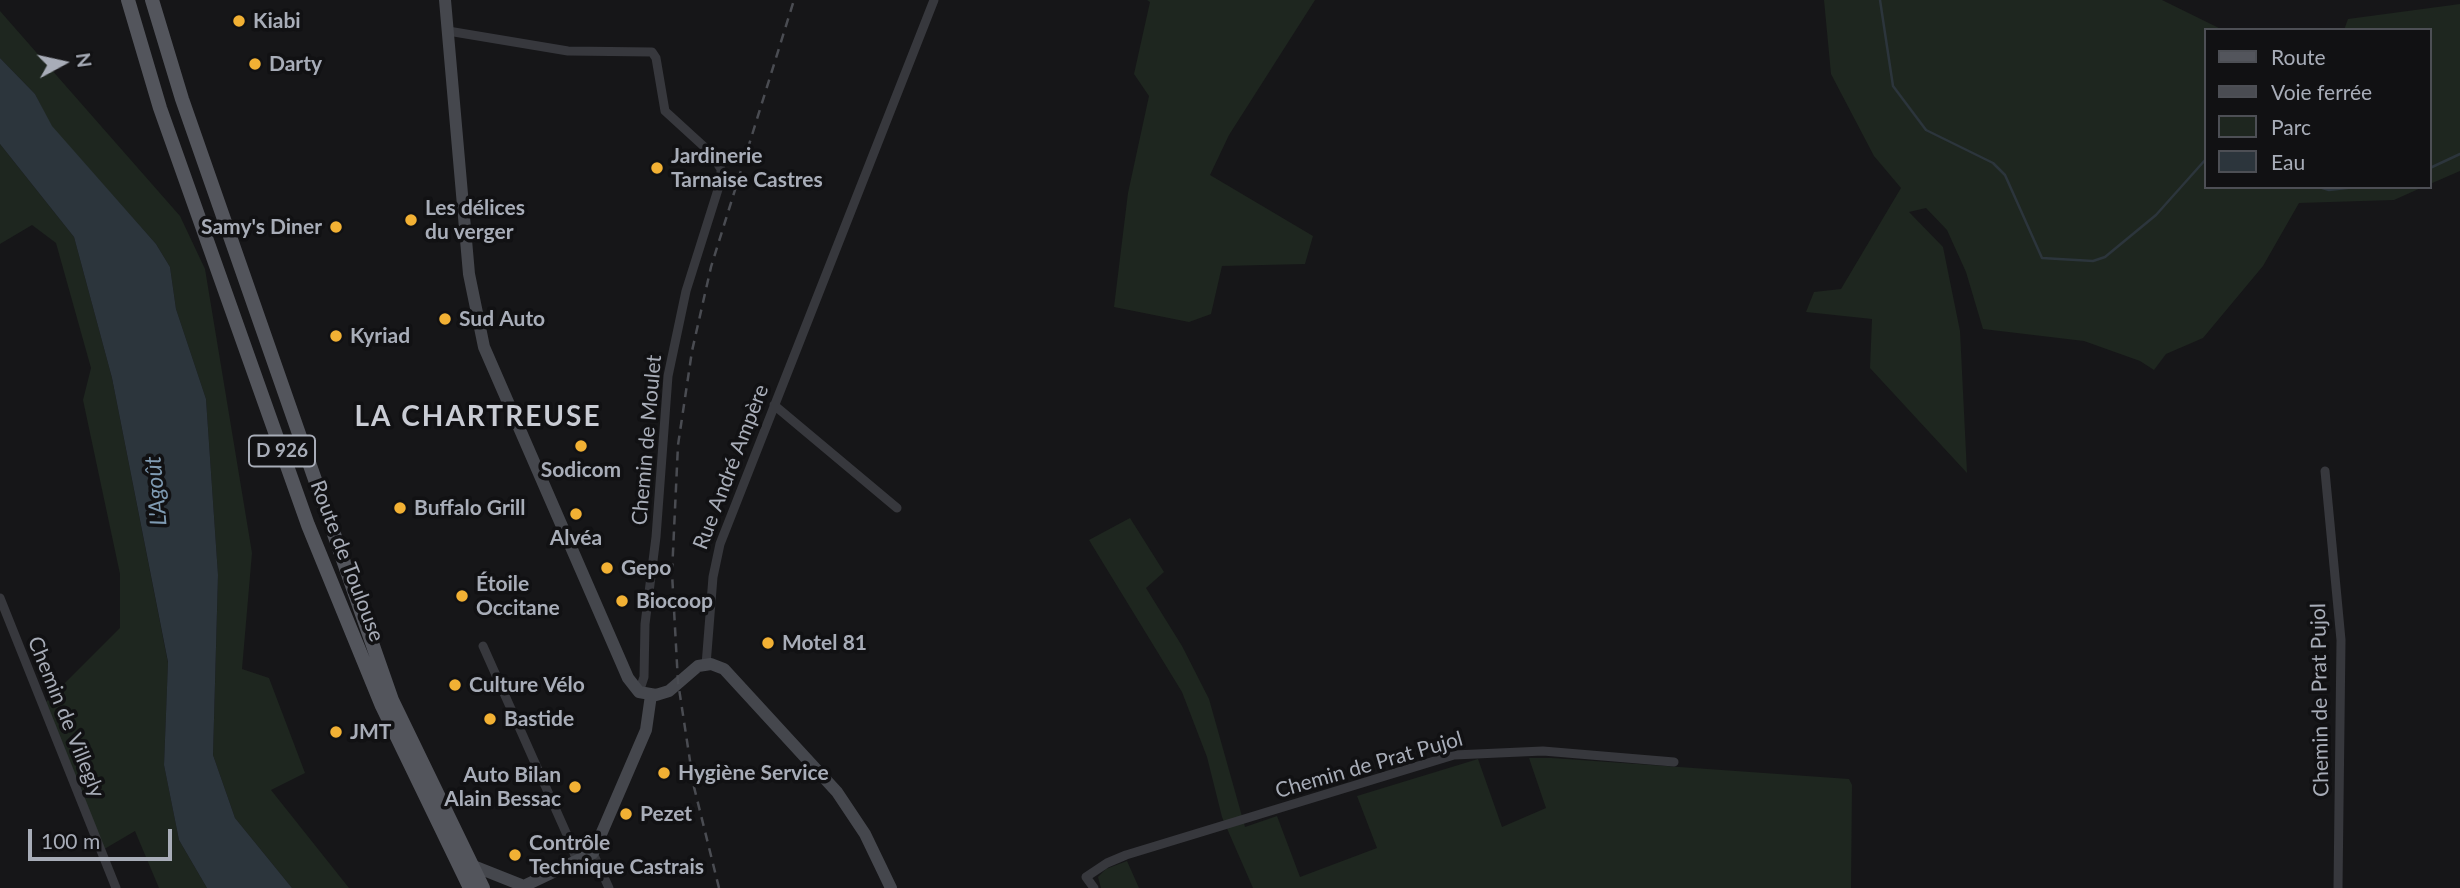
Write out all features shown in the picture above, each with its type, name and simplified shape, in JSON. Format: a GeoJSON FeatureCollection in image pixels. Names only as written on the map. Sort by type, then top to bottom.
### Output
{"type":"FeatureCollection","features":[{"type":"Feature","properties":{"kind":"main road","name":"Route de Toulouse"},"geometry":{"type":"LineString","coordinates":[[128,0],[160,108],[308,525],[382,706],[470,888]]}},
{"type":"Feature","properties":{"kind":"main road","name":"Route de Toulouse"},"geometry":{"type":"LineString","coordinates":[[152,0],[187,112],[393,700],[483,888]]}},
{"type":"Feature","properties":{"kind":"main road"},"geometry":{"type":"LineString","coordinates":[[445,0],[469,274],[484,347],[628,678],[645,694],[646,730],[593,853],[524,887],[471,865]]}},
{"type":"Feature","properties":{"kind":"main road"},"geometry":{"type":"LineString","coordinates":[[645,694],[669,691],[690,670],[706,664],[720,667],[728,673],[837,792],[865,834],[891,888]]}},
{"type":"Feature","properties":{"kind":"street","name":"Rue André Ampère"},"geometry":{"type":"LineString","coordinates":[[706,664],[713,577],[720,544],[934,0]]}},
{"type":"Feature","properties":{"kind":"street","name":"Chemin de Moulet"},"geometry":{"type":"LineString","coordinates":[[448,31],[559,50],[652,52],[656,58],[665,111],[711,153],[721,169],[721,180],[686,291],[668,376],[656,537],[645,624],[645,694]]}},
{"type":"Feature","properties":{"kind":"street"},"geometry":{"type":"LineString","coordinates":[[774,405],[897,508]]}},
{"type":"Feature","properties":{"kind":"street","name":"Chemin de Prat Pujol"},"geometry":{"type":"LineString","coordinates":[[2325,471],[2341,640],[2338,888]]}},
{"type":"Feature","properties":{"kind":"street","name":"Chemin de Villegly"},"geometry":{"type":"LineString","coordinates":[[0,598],[116,888]]}},
{"type":"Feature","properties":{"kind":"street"},"geometry":{"type":"LineString","coordinates":[[483,646],[577,861]]}},
{"type":"Feature","properties":{"kind":"street","name":"Chemin de Prat Pujol"},"geometry":{"type":"LineString","coordinates":[[1094,888],[1086,877],[1107,863],[1151,846],[1466,752],[1562,752],[1674,762]]}},
{"type":"Feature","properties":{"kind":"street"},"geometry":{"type":"LineString","coordinates":[[568,836],[593,853],[609,888]]}},
{"type":"Feature","properties":{"kind":"green space"},"geometry":{"type":"Polygon","coordinates":[[[1147,0],[1315,0],[1229,135],[1210,175],[1313,236],[1305,264],[1222,266],[1211,314],[1189,322],[1114,307],[1128,193],[1149,96],[1134,74],[1150,2],[1147,0]]]}},
{"type":"Feature","properties":{"kind":"green space"},"geometry":{"type":"Polygon","coordinates":[[[1824,0],[2162,0],[2219,28],[2204,28],[2204,189],[2419,189],[2394,200],[2299,203],[2263,266],[2203,338],[2166,354],[2154,370],[2140,361],[2084,341],[1983,329],[1966,272],[1947,230],[1926,208],[1909,212],[1943,247],[1960,331],[1967,473],[1870,368],[1872,319],[1806,312],[1814,292],[1841,289],[1901,188],[1874,156],[1831,74],[1824,0]]]}},
{"type":"Feature","properties":{"kind":"green space"},"geometry":{"type":"Polygon","coordinates":[[[2460,4],[2460,171],[2432,183],[2432,28],[2345,28],[2348,19],[2460,4]]]}},
{"type":"Feature","properties":{"kind":"green space"},"geometry":{"type":"Polygon","coordinates":[[[0,11],[180,216],[205,269],[252,553],[242,669],[269,678],[305,773],[271,790],[349,888],[292,888],[235,818],[213,755],[218,575],[206,399],[176,309],[170,267],[156,244],[51,126],[35,94],[0,58],[0,11]]]}},
{"type":"Feature","properties":{"kind":"green space"},"geometry":{"type":"Polygon","coordinates":[[[0,144],[74,237],[112,378],[168,663],[164,765],[179,840],[207,888],[159,888],[135,831],[101,851],[40,708],[120,628],[120,574],[83,400],[91,368],[56,243],[32,225],[0,244],[0,144]]]}},
{"type":"Feature","properties":{"kind":"green space"},"geometry":{"type":"Polygon","coordinates":[[[1130,518],[1164,572],[1146,588],[1182,646],[1209,699],[1245,827],[1277,816],[1300,877],[1377,848],[1357,796],[1478,759],[1502,827],[1546,808],[1529,758],[1552,758],[1849,779],[1852,785],[1851,888],[1253,888],[1222,817],[1207,757],[1182,692],[1089,540],[1130,518]]]}},
{"type":"Feature","properties":{"kind":"green space"},"geometry":{"type":"Polygon","coordinates":[[[1127,861],[1139,888],[1101,888],[1098,877],[1106,869],[1127,861]]]}},
{"type":"Feature","properties":{"kind":"water","name":"L'Agoût"},"geometry":{"type":"Polygon","coordinates":[[[0,58],[35,94],[52,126],[156,244],[170,267],[176,309],[206,399],[218,575],[213,755],[235,818],[292,888],[207,888],[179,840],[164,765],[168,662],[112,378],[74,237],[0,144],[0,58]]]}},
{"type":"Feature","properties":{"kind":"waterway"},"geometry":{"type":"LineString","coordinates":[[1880,0],[1893,86],[1926,130],[1993,163],[2005,175],[2042,258],[2093,261],[2105,257],[2156,215],[2204,161]]}},
{"type":"Feature","properties":{"kind":"waterway"},"geometry":{"type":"LineString","coordinates":[[2432,167],[2460,154]]}},
{"type":"Feature","properties":{"kind":"waterway"},"geometry":{"type":"LineString","coordinates":[[2326,189],[2338,189]]}},
{"type":"Feature","properties":{"kind":"railway"},"geometry":{"type":"LineString","coordinates":[[719,888],[694,787],[678,682],[672,573],[678,445],[692,351],[711,267],[794,0]]}},
{"type":"Feature","properties":{"kind":"place","name":"Kiabi"},"geometry":{"type":"Point","coordinates":[239,21]}},
{"type":"Feature","properties":{"kind":"place","name":"Darty"},"geometry":{"type":"Point","coordinates":[255,64]}},
{"type":"Feature","properties":{"kind":"place","name":"Jardinerie Tarnaise Castres"},"geometry":{"type":"Point","coordinates":[657,168]}},
{"type":"Feature","properties":{"kind":"place","name":"Les délices du verger"},"geometry":{"type":"Point","coordinates":[411,220]}},
{"type":"Feature","properties":{"kind":"place","name":"Samy's Diner"},"geometry":{"type":"Point","coordinates":[336,227]}},
{"type":"Feature","properties":{"kind":"place","name":"Sud Auto"},"geometry":{"type":"Point","coordinates":[445,319]}},
{"type":"Feature","properties":{"kind":"place","name":"Kyriad"},"geometry":{"type":"Point","coordinates":[336,336]}},
{"type":"Feature","properties":{"kind":"place","name":"Sodicom"},"geometry":{"type":"Point","coordinates":[581,446]}},
{"type":"Feature","properties":{"kind":"place","name":"Buffalo Grill"},"geometry":{"type":"Point","coordinates":[400,508]}},
{"type":"Feature","properties":{"kind":"place","name":"Alvéa"},"geometry":{"type":"Point","coordinates":[576,514]}},
{"type":"Feature","properties":{"kind":"place","name":"Gepo"},"geometry":{"type":"Point","coordinates":[607,568]}},
{"type":"Feature","properties":{"kind":"place","name":"Étoile Occitane"},"geometry":{"type":"Point","coordinates":[462,596]}},
{"type":"Feature","properties":{"kind":"place","name":"Biocoop"},"geometry":{"type":"Point","coordinates":[622,601]}},
{"type":"Feature","properties":{"kind":"place","name":"Motel 81"},"geometry":{"type":"Point","coordinates":[768,643]}},
{"type":"Feature","properties":{"kind":"place","name":"Culture Vélo"},"geometry":{"type":"Point","coordinates":[455,685]}},
{"type":"Feature","properties":{"kind":"place","name":"Bastide"},"geometry":{"type":"Point","coordinates":[490,719]}},
{"type":"Feature","properties":{"kind":"place","name":"JMT"},"geometry":{"type":"Point","coordinates":[336,732]}},
{"type":"Feature","properties":{"kind":"place","name":"Hygiène Service"},"geometry":{"type":"Point","coordinates":[664,773]}},
{"type":"Feature","properties":{"kind":"place","name":"Auto Bilan Alain Bessac"},"geometry":{"type":"Point","coordinates":[575,787]}},
{"type":"Feature","properties":{"kind":"place","name":"Pezet"},"geometry":{"type":"Point","coordinates":[626,814]}},
{"type":"Feature","properties":{"kind":"place","name":"Contrôle Technique Castrais"},"geometry":{"type":"Point","coordinates":[515,855]}},
{"type":"Feature","properties":{"kind":"district","name":"LA CHARTREUSE"},"geometry":{"type":"Point","coordinates":[478,417]}}]}
